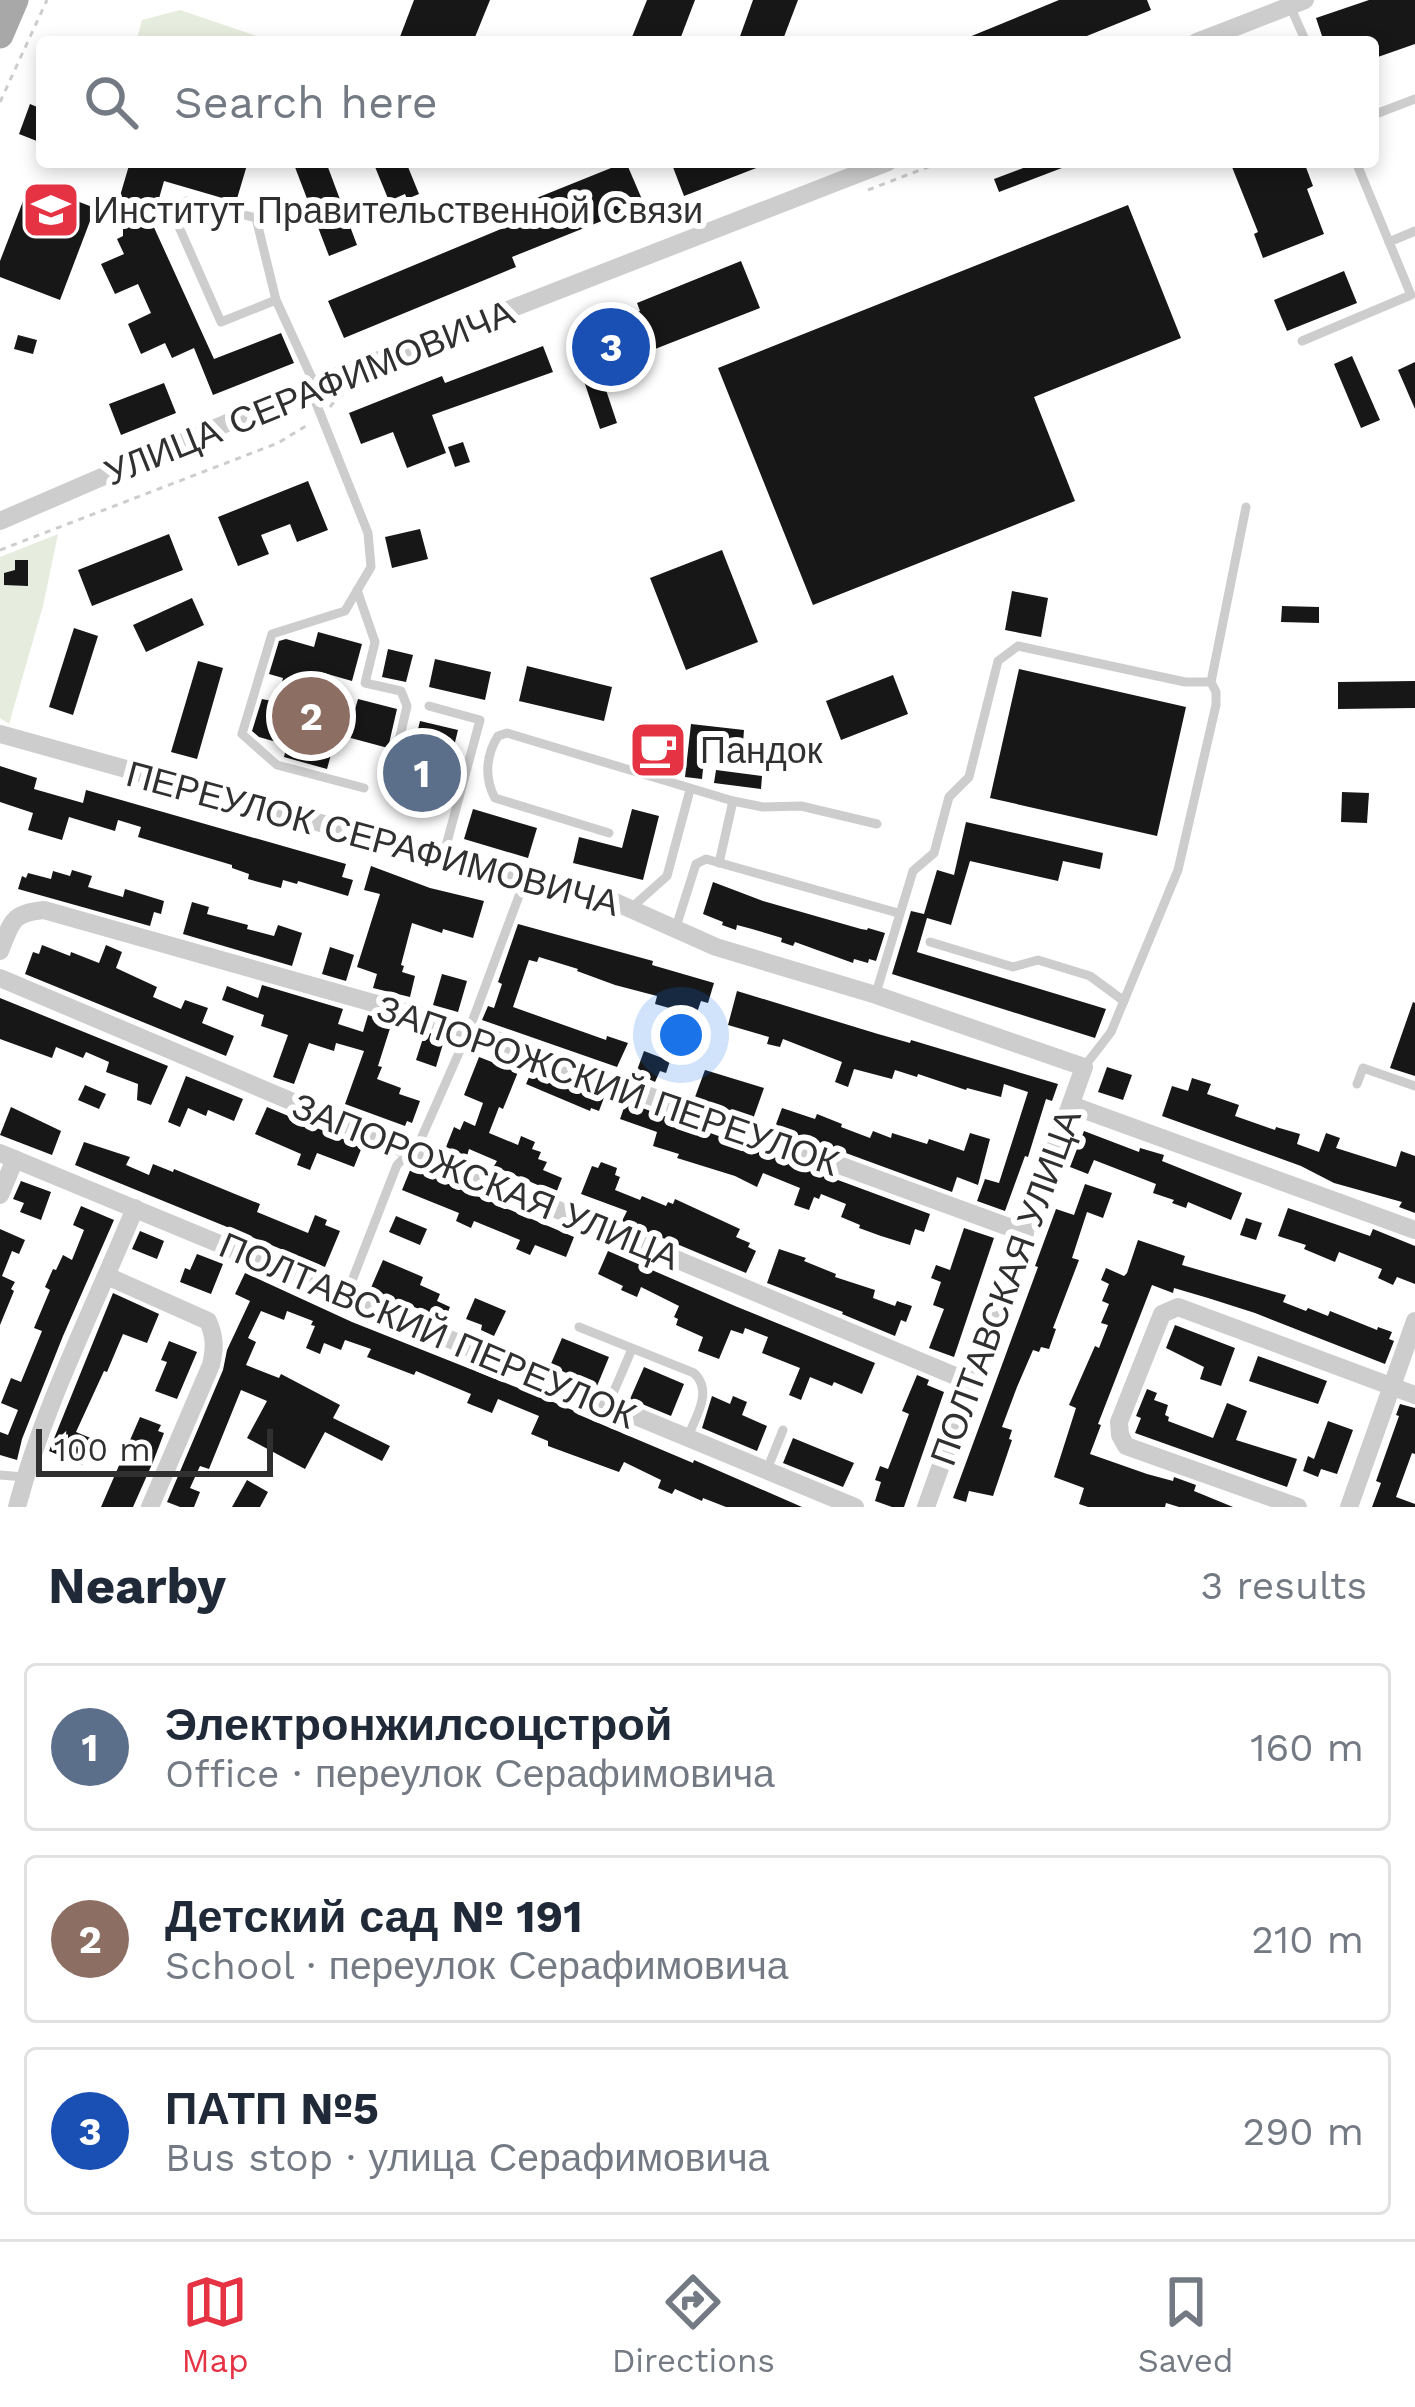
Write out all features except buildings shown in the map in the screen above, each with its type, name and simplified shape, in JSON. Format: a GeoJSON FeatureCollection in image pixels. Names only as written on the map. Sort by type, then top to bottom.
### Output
{"type":"FeatureCollection","features":[{"type":"Feature","properties":{"kind":"main road"},"geometry":{"type":"LineString","coordinates":[[0,35],[15,0]]}},
{"type":"Feature","properties":{"kind":"street"},"geometry":{"type":"LineString","coordinates":[[1213,36],[1298,3]]}},
{"type":"Feature","properties":{"kind":"street","name":"УЛИЦА СЕРАФИМОВИЧА"},"geometry":{"type":"LineString","coordinates":[[0,521],[313,386],[873,168]]}},
{"type":"Feature","properties":{"kind":"street","name":"ПЕРЕУЛОК СЕРАФИМОВИЧА"},"geometry":{"type":"LineString","coordinates":[[0,734],[606,898],[716,947],[875,995],[1084,1067]]}},
{"type":"Feature","properties":{"kind":"street","name":"ЗАПОРОЖСКИЙ ПЕРЕУЛОК"},"geometry":{"type":"LineString","coordinates":[[0,951],[11,923],[24,912],[44,910],[469,1030],[1025,1233]]}},
{"type":"Feature","properties":{"kind":"street","name":"ЗАПОРОЖСКАЯ УЛИЦА"},"geometry":{"type":"LineString","coordinates":[[0,978],[972,1383]]}},
{"type":"Feature","properties":{"kind":"street","name":"ПОЛТАВСКАЯ УЛИЦА"},"geometry":{"type":"LineString","coordinates":[[926,1507],[1084,1067]]}},
{"type":"Feature","properties":{"kind":"street"},"geometry":{"type":"LineString","coordinates":[[1071,1106],[1415,1230]]}},
{"type":"Feature","properties":{"kind":"street"},"geometry":{"type":"LineString","coordinates":[[0,1195],[7,1156]]}},
{"type":"Feature","properties":{"kind":"street","name":"ПОЛТАВСКИЙ ПЕРЕУЛОК"},"geometry":{"type":"LineString","coordinates":[[7,1156],[856,1507]]}},
{"type":"Feature","properties":{"kind":"street"},"geometry":{"type":"LineString","coordinates":[[17,1507],[66,1371],[135,1208]]}},
{"type":"Feature","properties":{"kind":"street"},"geometry":{"type":"LineString","coordinates":[[107,1276],[208,1321],[214,1334],[211,1364],[150,1507]]}},
{"type":"Feature","properties":{"kind":"street"},"geometry":{"type":"LineString","coordinates":[[1298,1507],[1126,1446],[1119,1422],[1162,1313],[1178,1307],[1415,1395]]}},
{"type":"Feature","properties":{"kind":"street"},"geometry":{"type":"LineString","coordinates":[[1349,1507],[1415,1321]]}},
{"type":"Feature","properties":{"kind":"lane"},"geometry":{"type":"LineString","coordinates":[[1298,3],[1305,36]]}},
{"type":"Feature","properties":{"kind":"lane"},"geometry":{"type":"LineString","coordinates":[[1379,113],[1415,99]]}},
{"type":"Feature","properties":{"kind":"lane"},"geometry":{"type":"LineString","coordinates":[[1302,340],[1411,295],[1358,168]]}},
{"type":"Feature","properties":{"kind":"lane"},"geometry":{"type":"LineString","coordinates":[[276,300],[221,322],[179,227],[187,201],[256,218],[276,300],[368,533],[371,567],[345,611],[272,634],[242,734],[277,765],[364,788]]}},
{"type":"Feature","properties":{"kind":"lane"},"geometry":{"type":"LineString","coordinates":[[1389,242],[1415,231]]}},
{"type":"Feature","properties":{"kind":"lane"},"geometry":{"type":"LineString","coordinates":[[1084,1067],[1111,1033],[1178,870],[1216,705],[1211,682],[1246,507]]}},
{"type":"Feature","properties":{"kind":"lane"},"geometry":{"type":"LineString","coordinates":[[357,590],[375,642],[365,683],[401,691],[407,706],[398,745]]}},
{"type":"Feature","properties":{"kind":"lane"},"geometry":{"type":"LineString","coordinates":[[875,995],[913,871],[934,853],[949,796],[969,777],[998,661],[1018,646],[1185,682],[1211,682]]}},
{"type":"Feature","properties":{"kind":"lane"},"geometry":{"type":"LineString","coordinates":[[429,706],[480,721],[443,857]]}},
{"type":"Feature","properties":{"kind":"lane"},"geometry":{"type":"LineString","coordinates":[[609,833],[495,798],[487,783],[490,748],[498,736],[507,733],[733,801],[763,807],[801,806],[877,824]]}},
{"type":"Feature","properties":{"kind":"lane"},"geometry":{"type":"LineString","coordinates":[[630,909],[667,876],[690,790]]}},
{"type":"Feature","properties":{"kind":"lane"},"geometry":{"type":"LineString","coordinates":[[719,863],[733,801]]}},
{"type":"Feature","properties":{"kind":"lane"},"geometry":{"type":"LineString","coordinates":[[676,929],[696,864],[706,859],[898,913]]}},
{"type":"Feature","properties":{"kind":"lane"},"geometry":{"type":"LineString","coordinates":[[346,1296],[397,1165],[420,1141],[469,1030],[526,877]]}},
{"type":"Feature","properties":{"kind":"lane"},"geometry":{"type":"LineString","coordinates":[[930,942],[1012,968],[1039,960],[1090,976],[1124,1001]]}},
{"type":"Feature","properties":{"kind":"lane"},"geometry":{"type":"LineString","coordinates":[[1358,1084],[1363,1068],[1415,1086]]}},
{"type":"Feature","properties":{"kind":"lane"},"geometry":{"type":"LineString","coordinates":[[579,1327],[694,1373],[703,1382],[705,1393],[687,1439]]}},
{"type":"Feature","properties":{"kind":"lane"},"geometry":{"type":"LineString","coordinates":[[608,1406],[632,1349]]}},
{"type":"Feature","properties":{"kind":"lane"},"geometry":{"type":"LineString","coordinates":[[766,1472],[783,1430]]}},
{"type":"Feature","properties":{"kind":"lane"},"geometry":{"type":"LineString","coordinates":[[0,1475],[25,1477]]}},
{"type":"Feature","properties":{"kind":"path"},"geometry":{"type":"LineString","coordinates":[[0,102],[46,0]]}},
{"type":"Feature","properties":{"kind":"path"},"geometry":{"type":"LineString","coordinates":[[855,194],[925,168]]}},
{"type":"Feature","properties":{"kind":"path"},"geometry":{"type":"LineString","coordinates":[[0,550],[278,443],[322,417],[337,398],[369,382]]}},
{"type":"Feature","properties":{"kind":"green space"},"geometry":{"type":"Polygon","coordinates":[[[180,10],[256,36],[138,36],[142,20],[180,10]]]}},
{"type":"Feature","properties":{"kind":"green space"},"geometry":{"type":"Polygon","coordinates":[[[58,534],[9,724],[0,718],[0,557],[58,534]]]}},
{"type":"Feature","properties":{"kind":"place","name":"Институт Правительственной Связи"},"geometry":{"type":"Point","coordinates":[51,210]}},
{"type":"Feature","properties":{"kind":"place","name":"ПАТП №5"},"geometry":{"type":"Point","coordinates":[611,347]}},
{"type":"Feature","properties":{"kind":"place","name":"Детский сад № 191"},"geometry":{"type":"Point","coordinates":[311,716]}},
{"type":"Feature","properties":{"kind":"place","name":"Пандок"},"geometry":{"type":"Point","coordinates":[658,750]}},
{"type":"Feature","properties":{"kind":"place","name":"Электронжилсоцстрой"},"geometry":{"type":"Point","coordinates":[422,773]}}]}
